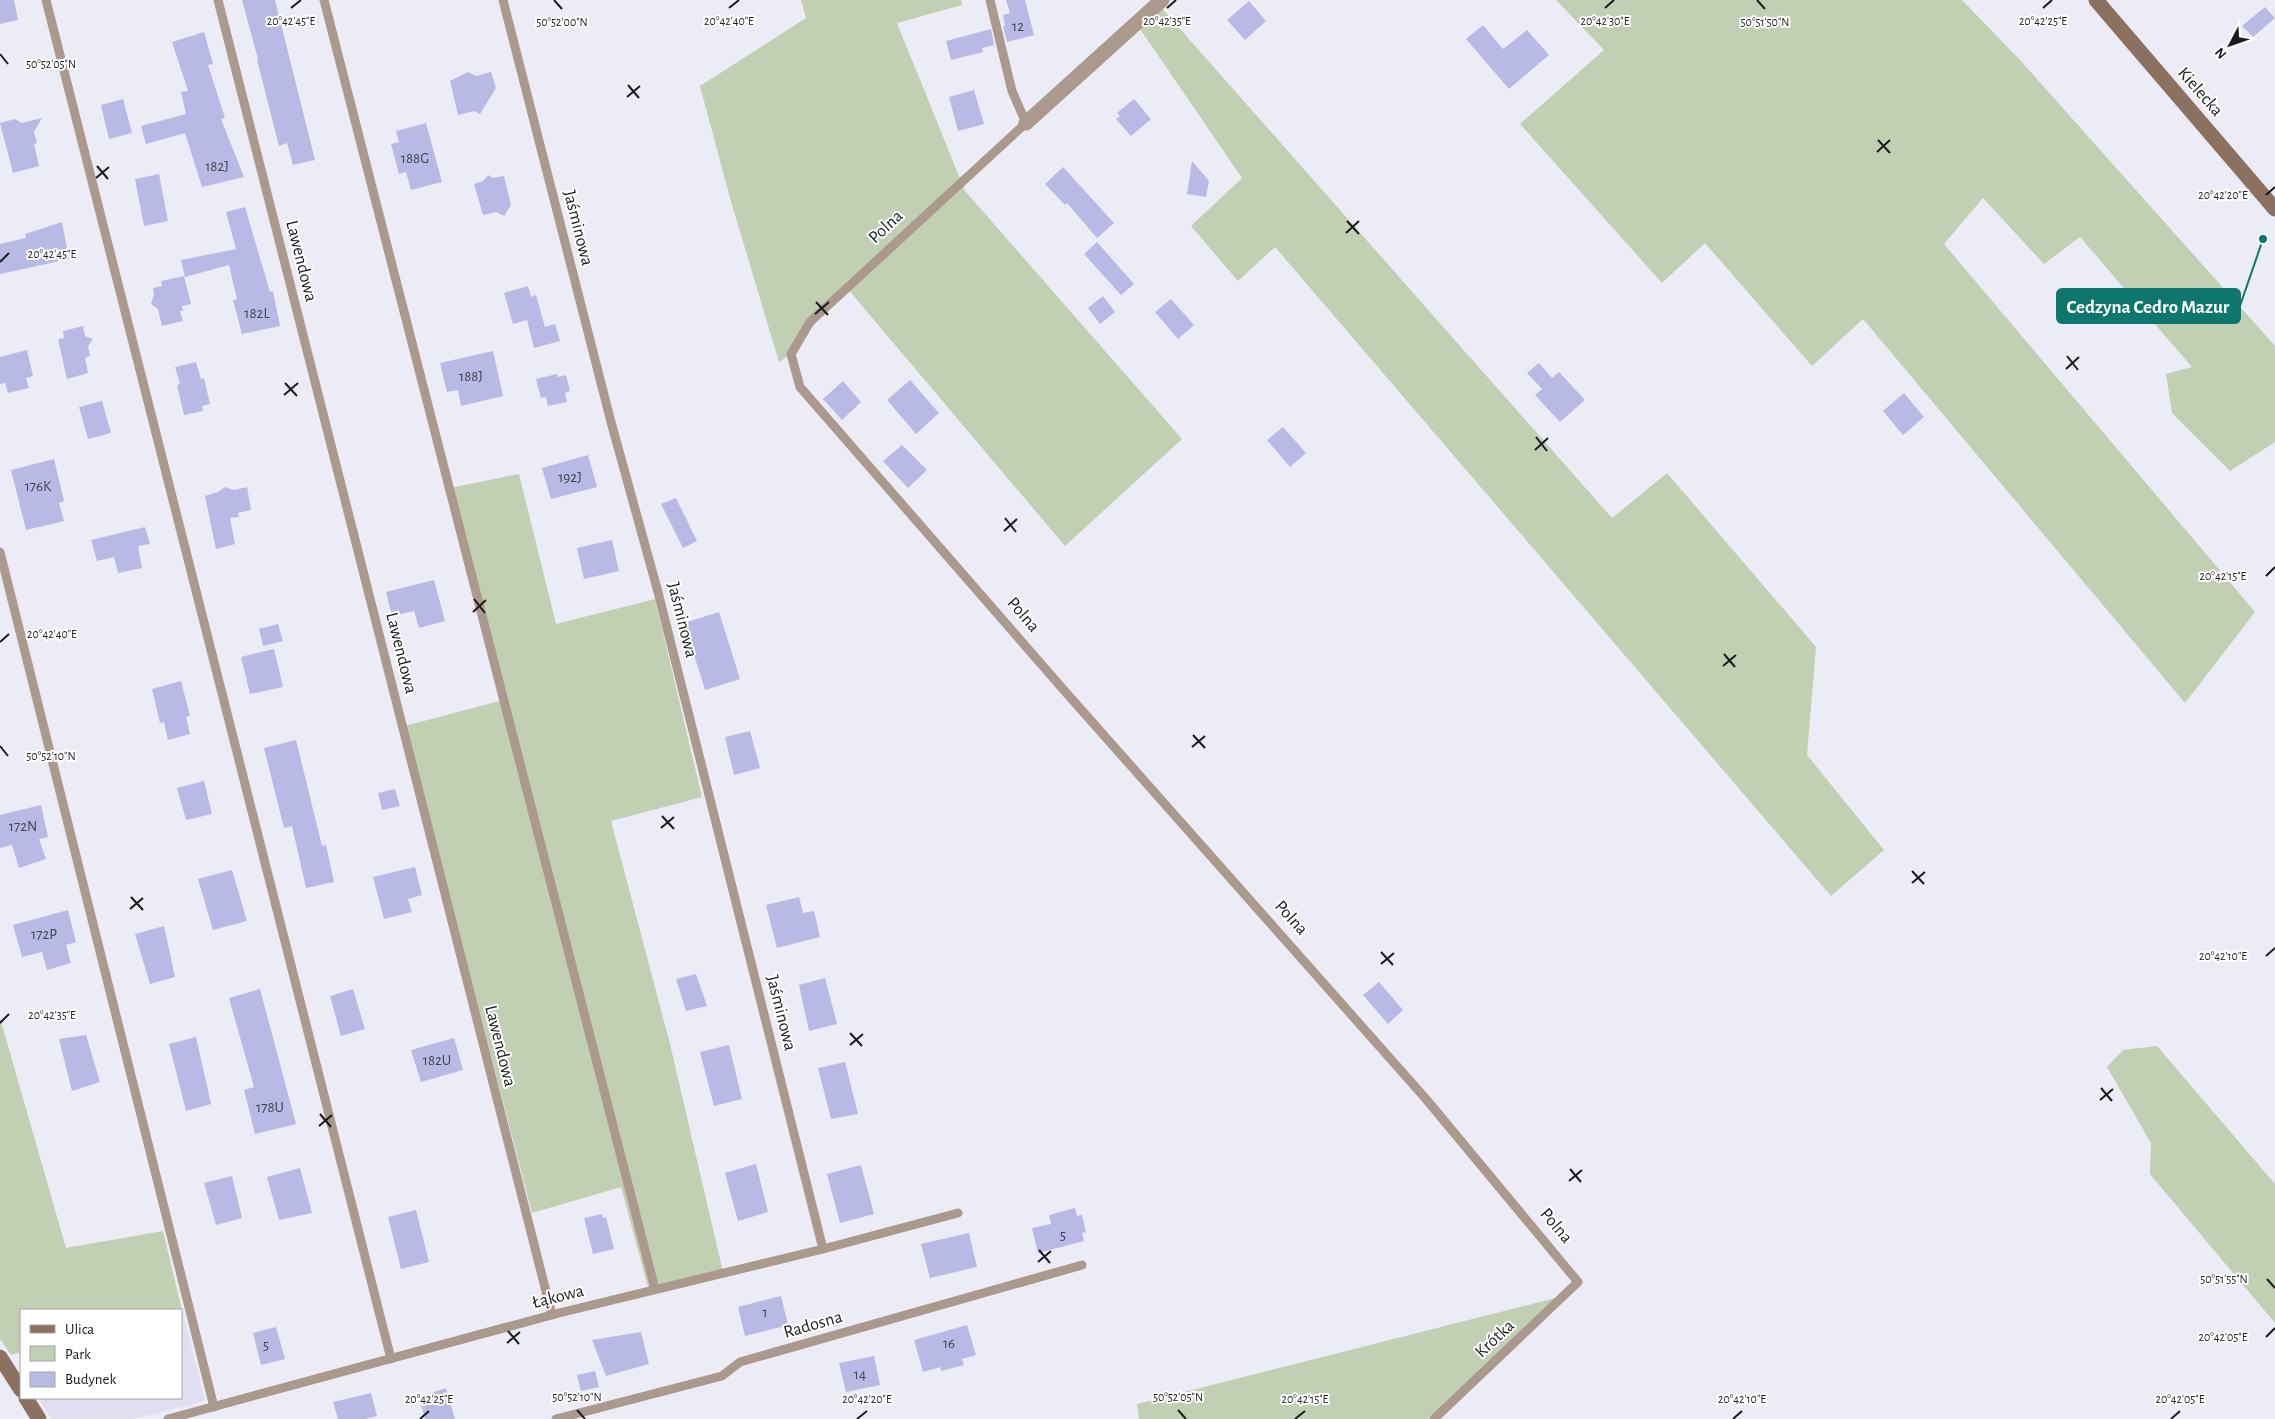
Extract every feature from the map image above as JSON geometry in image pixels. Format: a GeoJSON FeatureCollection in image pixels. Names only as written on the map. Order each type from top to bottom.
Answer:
{"type":"FeatureCollection","features":[{"type":"Feature","properties":{"kind":"street","name":"Polna"},"geometry":{"type":"LineString","coordinates":[[1026,123],[1162,0]]}},
{"type":"Feature","properties":{"kind":"street","name":"Kielecka"},"geometry":{"type":"LineString","coordinates":[[2096,0],[2275,209]]}},
{"type":"Feature","properties":{"kind":"street"},"geometry":{"type":"LineString","coordinates":[[0,1357],[20,1388]]}},
{"type":"Feature","properties":{"kind":"street"},"geometry":{"type":"LineString","coordinates":[[27,1399],[40,1419]]}},
{"type":"Feature","properties":{"kind":"lane"},"geometry":{"type":"LineString","coordinates":[[46,0],[391,1359]]}},
{"type":"Feature","properties":{"kind":"lane","name":"Lawendowa"},"geometry":{"type":"LineString","coordinates":[[218,0],[552,1315]]}},
{"type":"Feature","properties":{"kind":"lane"},"geometry":{"type":"LineString","coordinates":[[324,0],[655,1289]]}},
{"type":"Feature","properties":{"kind":"lane","name":"Jaśminowa"},"geometry":{"type":"LineString","coordinates":[[503,0],[611,422],[658,592],[823,1249]]}},
{"type":"Feature","properties":{"kind":"lane"},"geometry":{"type":"LineString","coordinates":[[990,0],[1012,91],[1026,123]]}},
{"type":"Feature","properties":{"kind":"lane","name":"Polna"},"geometry":{"type":"LineString","coordinates":[[1026,123],[810,322],[791,354],[800,387],[1062,688],[1426,1099],[1578,1282]]}},
{"type":"Feature","properties":{"kind":"lane"},"geometry":{"type":"LineString","coordinates":[[0,552],[214,1407]]}},
{"type":"Feature","properties":{"kind":"lane","name":"Łąkowa"},"geometry":{"type":"LineString","coordinates":[[168,1419],[552,1315],[958,1214]]}},
{"type":"Feature","properties":{"kind":"lane","name":"Radosna"},"geometry":{"type":"LineString","coordinates":[[556,1419],[722,1376],[740,1362],[1082,1266]]}},
{"type":"Feature","properties":{"kind":"lane","name":"Krótka"},"geometry":{"type":"LineString","coordinates":[[1434,1419],[1578,1282]]}},
{"type":"Feature","properties":{"kind":"shaded area"},"geometry":{"type":"Polygon","coordinates":[[[182,1310],[205,1401],[133,1419],[52,1419],[39,1399],[182,1399],[182,1310]]]}},
{"type":"Feature","properties":{"kind":"green space"},"geometry":{"type":"Polygon","coordinates":[[[801,0],[961,0],[962,5],[897,23],[965,191],[1182,439],[1065,546],[847,288],[810,322],[791,354],[779,362],[730,198],[700,86],[806,18],[801,0]]]}},
{"type":"Feature","properties":{"kind":"green space"},"geometry":{"type":"Polygon","coordinates":[[[1556,0],[1962,0],[2019,59],[2275,346],[2275,442],[2230,471],[2172,413],[2166,374],[2192,367],[2080,237],[2044,264],[1983,198],[1944,244],[2255,612],[2185,703],[1863,319],[1812,366],[1705,243],[1662,283],[1520,124],[1604,50],[1556,0]]]}},
{"type":"Feature","properties":{"kind":"green space"},"geometry":{"type":"Polygon","coordinates":[[[1158,4],[1612,518],[1667,473],[1816,647],[1807,755],[1884,850],[1831,896],[1275,247],[1238,281],[1191,226],[1242,178],[1140,29],[1158,4]]]}},
{"type":"Feature","properties":{"kind":"green space"},"geometry":{"type":"Polygon","coordinates":[[[519,474],[556,624],[655,599],[702,797],[611,821],[670,1044],[723,1272],[648,1287],[621,1187],[532,1213],[426,806],[401,727],[507,699],[450,488],[519,474]]]}},
{"type":"Feature","properties":{"kind":"green space"},"geometry":{"type":"Polygon","coordinates":[[[0,1018],[66,1248],[163,1231],[182,1309],[20,1309],[20,1352],[11,1355],[0,1339],[0,1018]]]}},
{"type":"Feature","properties":{"kind":"green space"},"geometry":{"type":"Polygon","coordinates":[[[2157,1046],[2275,1184],[2275,1323],[2150,1174],[2151,1143],[2107,1067],[2123,1050],[2157,1046]]]}},
{"type":"Feature","properties":{"kind":"green space"},"geometry":{"type":"Polygon","coordinates":[[[1564,1296],[1428,1419],[1139,1419],[1137,1404],[1564,1296]]]}},
{"type":"Feature","properties":{"kind":"building"},"geometry":{"type":"Polygon","coordinates":[[[0,0],[14,0],[18,20],[0,24],[0,0]]]}},
{"type":"Feature","properties":{"kind":"building"},"geometry":{"type":"Polygon","coordinates":[[[242,0],[275,0],[315,160],[293,165],[287,143],[279,146],[242,0]]]}},
{"type":"Feature","properties":{"kind":"building"},"geometry":{"type":"Polygon","coordinates":[[[1006,0],[1025,0],[1034,35],[1007,42],[1003,26],[1005,26],[1003,15],[1010,13],[1006,0]]]}},
{"type":"Feature","properties":{"kind":"building"},"geometry":{"type":"Polygon","coordinates":[[[1249,1],[1266,21],[1245,40],[1227,20],[1249,1]]]}},
{"type":"Feature","properties":{"kind":"building"},"geometry":{"type":"Polygon","coordinates":[[[2265,7],[2275,18],[2253,37],[2242,26],[2265,7]]]}},
{"type":"Feature","properties":{"kind":"building"},"geometry":{"type":"Polygon","coordinates":[[[1483,25],[1503,49],[1527,30],[1549,55],[1509,89],[1466,39],[1483,25]]]}},
{"type":"Feature","properties":{"kind":"building"},"geometry":{"type":"Polygon","coordinates":[[[991,29],[994,45],[982,48],[983,52],[951,60],[946,41],[991,29]]]}},
{"type":"Feature","properties":{"kind":"building"},"geometry":{"type":"Polygon","coordinates":[[[204,32],[213,64],[208,65],[225,118],[221,119],[244,177],[202,187],[185,133],[146,144],[141,126],[186,114],[181,92],[188,91],[172,42],[204,32]]]}},
{"type":"Feature","properties":{"kind":"building"},"geometry":{"type":"Polygon","coordinates":[[[468,72],[476,76],[491,72],[496,88],[480,114],[474,111],[458,115],[450,81],[468,72]]]}},
{"type":"Feature","properties":{"kind":"building"},"geometry":{"type":"Polygon","coordinates":[[[974,90],[984,124],[958,131],[949,97],[974,90]]]}},
{"type":"Feature","properties":{"kind":"building"},"geometry":{"type":"Polygon","coordinates":[[[123,99],[132,133],[109,139],[101,105],[123,99]]]}},
{"type":"Feature","properties":{"kind":"building"},"geometry":{"type":"Polygon","coordinates":[[[1134,99],[1151,119],[1131,136],[1116,119],[1120,116],[1117,113],[1134,99]]]}},
{"type":"Feature","properties":{"kind":"building"},"geometry":{"type":"Polygon","coordinates":[[[42,118],[34,132],[37,143],[34,144],[39,166],[13,173],[0,123],[15,119],[22,123],[42,118]]]}},
{"type":"Feature","properties":{"kind":"building"},"geometry":{"type":"Polygon","coordinates":[[[426,123],[442,182],[411,190],[406,172],[399,174],[391,144],[399,142],[396,131],[426,123]]]}},
{"type":"Feature","properties":{"kind":"building"},"geometry":{"type":"Polygon","coordinates":[[[1192,161],[1209,181],[1206,197],[1187,194],[1192,161]]]}},
{"type":"Feature","properties":{"kind":"building"},"geometry":{"type":"Polygon","coordinates":[[[1063,167],[1114,223],[1097,238],[1067,203],[1065,205],[1045,184],[1063,167]]]}},
{"type":"Feature","properties":{"kind":"building"},"geometry":{"type":"Polygon","coordinates":[[[159,174],[168,221],[144,226],[135,179],[159,174]]]}},
{"type":"Feature","properties":{"kind":"building"},"geometry":{"type":"Polygon","coordinates":[[[488,175],[493,178],[504,176],[511,205],[504,216],[496,212],[483,215],[474,184],[483,181],[488,175]]]}},
{"type":"Feature","properties":{"kind":"building"},"geometry":{"type":"Polygon","coordinates":[[[245,207],[270,292],[273,291],[280,326],[242,334],[233,300],[237,299],[229,265],[185,277],[181,260],[236,249],[226,212],[245,207]]]}},
{"type":"Feature","properties":{"kind":"building"},"geometry":{"type":"Polygon","coordinates":[[[62,222],[69,259],[0,274],[0,244],[26,238],[25,234],[62,222]]]}},
{"type":"Feature","properties":{"kind":"building"},"geometry":{"type":"Polygon","coordinates":[[[1097,242],[1134,284],[1121,295],[1084,254],[1097,242]]]}},
{"type":"Feature","properties":{"kind":"building"},"geometry":{"type":"Polygon","coordinates":[[[184,276],[191,304],[182,306],[183,311],[180,311],[183,321],[162,326],[158,309],[151,304],[154,294],[153,288],[162,286],[161,281],[184,276]]]}},
{"type":"Feature","properties":{"kind":"building"},"geometry":{"type":"Polygon","coordinates":[[[528,286],[531,297],[536,295],[545,327],[555,324],[560,341],[534,348],[527,320],[513,324],[504,293],[528,286]]]}},
{"type":"Feature","properties":{"kind":"building"},"geometry":{"type":"Polygon","coordinates":[[[1103,296],[1115,312],[1100,324],[1088,308],[1103,296]]]}},
{"type":"Feature","properties":{"kind":"building"},"geometry":{"type":"Polygon","coordinates":[[[1171,299],[1194,325],[1178,339],[1155,312],[1171,299]]]}},
{"type":"Feature","properties":{"kind":"building"},"geometry":{"type":"Polygon","coordinates":[[[83,326],[85,336],[93,339],[88,346],[90,356],[85,358],[88,373],[67,379],[58,339],[64,338],[63,331],[83,326]]]}},
{"type":"Feature","properties":{"kind":"building"},"geometry":{"type":"Polygon","coordinates":[[[27,350],[33,376],[26,378],[29,388],[8,393],[5,383],[0,384],[0,357],[27,350]]]}},
{"type":"Feature","properties":{"kind":"building"},"geometry":{"type":"Polygon","coordinates":[[[493,351],[503,396],[461,406],[458,390],[447,392],[440,363],[493,351]]]}},
{"type":"Feature","properties":{"kind":"building"},"geometry":{"type":"Polygon","coordinates":[[[196,362],[201,379],[204,378],[210,404],[202,406],[203,411],[184,415],[177,385],[180,384],[175,367],[196,362]]]}},
{"type":"Feature","properties":{"kind":"building"},"geometry":{"type":"Polygon","coordinates":[[[1539,363],[1552,378],[1559,372],[1585,400],[1560,422],[1535,395],[1542,389],[1527,373],[1539,363]]]}},
{"type":"Feature","properties":{"kind":"building"},"geometry":{"type":"Polygon","coordinates":[[[557,374],[558,377],[566,375],[570,391],[565,393],[567,402],[548,406],[546,397],[541,398],[536,379],[557,374]]]}},
{"type":"Feature","properties":{"kind":"building"},"geometry":{"type":"Polygon","coordinates":[[[910,380],[939,413],[916,434],[887,400],[910,380]]]}},
{"type":"Feature","properties":{"kind":"building"},"geometry":{"type":"Polygon","coordinates":[[[843,381],[861,402],[842,420],[823,399],[843,381]]]}},
{"type":"Feature","properties":{"kind":"building"},"geometry":{"type":"Polygon","coordinates":[[[1904,393],[1924,417],[1903,435],[1883,411],[1904,393]]]}},
{"type":"Feature","properties":{"kind":"building"},"geometry":{"type":"Polygon","coordinates":[[[102,401],[111,433],[88,439],[79,407],[102,401]]]}},
{"type":"Feature","properties":{"kind":"building"},"geometry":{"type":"Polygon","coordinates":[[[1283,427],[1306,453],[1290,467],[1267,440],[1283,427]]]}},
{"type":"Feature","properties":{"kind":"building"},"geometry":{"type":"Polygon","coordinates":[[[902,445],[927,470],[908,488],[883,461],[902,445]]]}},
{"type":"Feature","properties":{"kind":"building"},"geometry":{"type":"Polygon","coordinates":[[[588,455],[597,487],[551,499],[542,468],[588,455]]]}},
{"type":"Feature","properties":{"kind":"building"},"geometry":{"type":"Polygon","coordinates":[[[54,459],[64,501],[59,503],[64,521],[26,530],[11,470],[54,459]]]}},
{"type":"Feature","properties":{"kind":"building"},"geometry":{"type":"Polygon","coordinates":[[[225,487],[234,490],[247,487],[251,510],[238,513],[239,517],[230,518],[235,544],[216,549],[205,496],[218,492],[225,487]]]}},
{"type":"Feature","properties":{"kind":"building"},"geometry":{"type":"Polygon","coordinates":[[[676,498],[697,541],[683,548],[661,504],[676,498]]]}},
{"type":"Feature","properties":{"kind":"building"},"geometry":{"type":"Polygon","coordinates":[[[145,527],[150,544],[138,546],[142,568],[118,573],[114,557],[97,561],[91,540],[145,527]]]}},
{"type":"Feature","properties":{"kind":"building"},"geometry":{"type":"Polygon","coordinates":[[[612,540],[619,571],[584,579],[577,548],[612,540]]]}},
{"type":"Feature","properties":{"kind":"building"},"geometry":{"type":"Polygon","coordinates":[[[434,580],[445,621],[419,628],[414,611],[392,616],[386,592],[434,580]]]}},
{"type":"Feature","properties":{"kind":"building"},"geometry":{"type":"Polygon","coordinates":[[[719,612],[740,679],[705,690],[684,623],[719,612]]]}},
{"type":"Feature","properties":{"kind":"building"},"geometry":{"type":"Polygon","coordinates":[[[278,624],[283,641],[263,646],[259,629],[278,624]]]}},
{"type":"Feature","properties":{"kind":"building"},"geometry":{"type":"Polygon","coordinates":[[[274,649],[283,687],[250,694],[241,657],[274,649]]]}},
{"type":"Feature","properties":{"kind":"building"},"geometry":{"type":"Polygon","coordinates":[[[181,681],[190,716],[186,717],[190,734],[168,740],[164,722],[160,723],[152,689],[181,681]]]}},
{"type":"Feature","properties":{"kind":"building"},"geometry":{"type":"Polygon","coordinates":[[[750,731],[760,768],[734,775],[725,737],[750,731]]]}},
{"type":"Feature","properties":{"kind":"building"},"geometry":{"type":"Polygon","coordinates":[[[296,740],[322,846],[326,845],[334,882],[306,888],[292,826],[284,828],[264,748],[296,740]]]}},
{"type":"Feature","properties":{"kind":"building"},"geometry":{"type":"Polygon","coordinates":[[[204,781],[212,814],[186,820],[177,788],[204,781]]]}},
{"type":"Feature","properties":{"kind":"building"},"geometry":{"type":"Polygon","coordinates":[[[395,789],[400,806],[382,810],[378,793],[395,789]]]}},
{"type":"Feature","properties":{"kind":"building"},"geometry":{"type":"Polygon","coordinates":[[[41,805],[48,837],[39,839],[46,859],[19,868],[12,845],[0,848],[0,815],[41,805]]]}},
{"type":"Feature","properties":{"kind":"building"},"geometry":{"type":"Polygon","coordinates":[[[415,867],[422,895],[408,899],[412,912],[384,919],[373,877],[415,867]]]}},
{"type":"Feature","properties":{"kind":"building"},"geometry":{"type":"Polygon","coordinates":[[[232,870],[247,921],[213,930],[198,879],[232,870]]]}},
{"type":"Feature","properties":{"kind":"building"},"geometry":{"type":"Polygon","coordinates":[[[799,897],[803,913],[814,911],[820,937],[777,948],[766,905],[799,897]]]}},
{"type":"Feature","properties":{"kind":"building"},"geometry":{"type":"Polygon","coordinates":[[[68,910],[76,942],[66,945],[71,963],[47,970],[42,952],[22,957],[13,925],[68,910]]]}},
{"type":"Feature","properties":{"kind":"building"},"geometry":{"type":"Polygon","coordinates":[[[164,926],[175,977],[150,984],[135,934],[164,926]]]}},
{"type":"Feature","properties":{"kind":"building"},"geometry":{"type":"Polygon","coordinates":[[[696,974],[707,1006],[686,1011],[676,979],[696,974]]]}},
{"type":"Feature","properties":{"kind":"building"},"geometry":{"type":"Polygon","coordinates":[[[825,978],[837,1024],[809,1031],[799,985],[825,978]]]}},
{"type":"Feature","properties":{"kind":"building"},"geometry":{"type":"Polygon","coordinates":[[[1379,982],[1403,1010],[1388,1024],[1363,995],[1379,982]]]}},
{"type":"Feature","properties":{"kind":"building"},"geometry":{"type":"Polygon","coordinates":[[[260,989],[296,1124],[255,1134],[244,1090],[254,1087],[229,998],[260,989]]]}},
{"type":"Feature","properties":{"kind":"building"},"geometry":{"type":"Polygon","coordinates":[[[353,989],[365,1029],[341,1036],[330,996],[353,989]]]}},
{"type":"Feature","properties":{"kind":"building"},"geometry":{"type":"Polygon","coordinates":[[[86,1035],[100,1082],[72,1091],[59,1039],[86,1035]]]}},
{"type":"Feature","properties":{"kind":"building"},"geometry":{"type":"Polygon","coordinates":[[[196,1037],[211,1104],[186,1111],[169,1044],[196,1037]]]}},
{"type":"Feature","properties":{"kind":"building"},"geometry":{"type":"Polygon","coordinates":[[[454,1038],[463,1070],[421,1082],[411,1050],[454,1038]]]}},
{"type":"Feature","properties":{"kind":"building"},"geometry":{"type":"Polygon","coordinates":[[[729,1045],[742,1099],[714,1106],[700,1052],[729,1045]]]}},
{"type":"Feature","properties":{"kind":"building"},"geometry":{"type":"Polygon","coordinates":[[[845,1062],[858,1114],[831,1119],[818,1068],[845,1062]]]}},
{"type":"Feature","properties":{"kind":"building"},"geometry":{"type":"Polygon","coordinates":[[[756,1164],[768,1212],[738,1221],[725,1173],[756,1164]]]}},
{"type":"Feature","properties":{"kind":"building"},"geometry":{"type":"Polygon","coordinates":[[[861,1165],[874,1214],[840,1223],[827,1174],[861,1165]]]}},
{"type":"Feature","properties":{"kind":"building"},"geometry":{"type":"Polygon","coordinates":[[[300,1168],[312,1213],[279,1220],[267,1177],[300,1168]]]}},
{"type":"Feature","properties":{"kind":"building"},"geometry":{"type":"Polygon","coordinates":[[[232,1176],[242,1218],[216,1225],[204,1183],[232,1176]]]}},
{"type":"Feature","properties":{"kind":"building"},"geometry":{"type":"Polygon","coordinates":[[[1075,1208],[1077,1216],[1082,1215],[1086,1232],[1082,1233],[1084,1241],[1038,1253],[1032,1228],[1051,1224],[1049,1215],[1075,1208]]]}},
{"type":"Feature","properties":{"kind":"building"},"geometry":{"type":"Polygon","coordinates":[[[416,1210],[429,1262],[401,1269],[388,1217],[416,1210]]]}},
{"type":"Feature","properties":{"kind":"building"},"geometry":{"type":"Polygon","coordinates":[[[602,1214],[603,1218],[606,1217],[614,1249],[593,1254],[584,1218],[602,1214]]]}},
{"type":"Feature","properties":{"kind":"building"},"geometry":{"type":"Polygon","coordinates":[[[969,1233],[977,1267],[930,1278],[921,1244],[969,1233]]]}},
{"type":"Feature","properties":{"kind":"building"},"geometry":{"type":"Polygon","coordinates":[[[781,1296],[788,1325],[745,1336],[738,1307],[781,1296]]]}},
{"type":"Feature","properties":{"kind":"building"},"geometry":{"type":"Polygon","coordinates":[[[967,1325],[976,1355],[962,1359],[964,1365],[941,1371],[940,1367],[923,1372],[914,1340],[967,1325]]]}},
{"type":"Feature","properties":{"kind":"building"},"geometry":{"type":"Polygon","coordinates":[[[276,1327],[285,1359],[261,1365],[253,1333],[276,1327]]]}},
{"type":"Feature","properties":{"kind":"building"},"geometry":{"type":"Polygon","coordinates":[[[641,1332],[649,1364],[606,1376],[592,1340],[641,1332]]]}},
{"type":"Feature","properties":{"kind":"building"},"geometry":{"type":"Polygon","coordinates":[[[874,1356],[880,1385],[846,1392],[839,1363],[874,1356]]]}},
{"type":"Feature","properties":{"kind":"building"},"geometry":{"type":"Polygon","coordinates":[[[595,1371],[599,1387],[581,1391],[577,1375],[595,1371]]]}},
{"type":"Feature","properties":{"kind":"building"},"geometry":{"type":"Polygon","coordinates":[[[446,1388],[455,1419],[425,1419],[419,1397],[446,1388]]]}},
{"type":"Feature","properties":{"kind":"building"},"geometry":{"type":"Polygon","coordinates":[[[371,1393],[377,1416],[365,1419],[338,1419],[333,1402],[371,1393]]]}},
{"type":"Feature","properties":{"kind":"place","name":"Cedzyna Cedro Mazur"},"geometry":{"type":"Point","coordinates":[2263,239]}}]}
